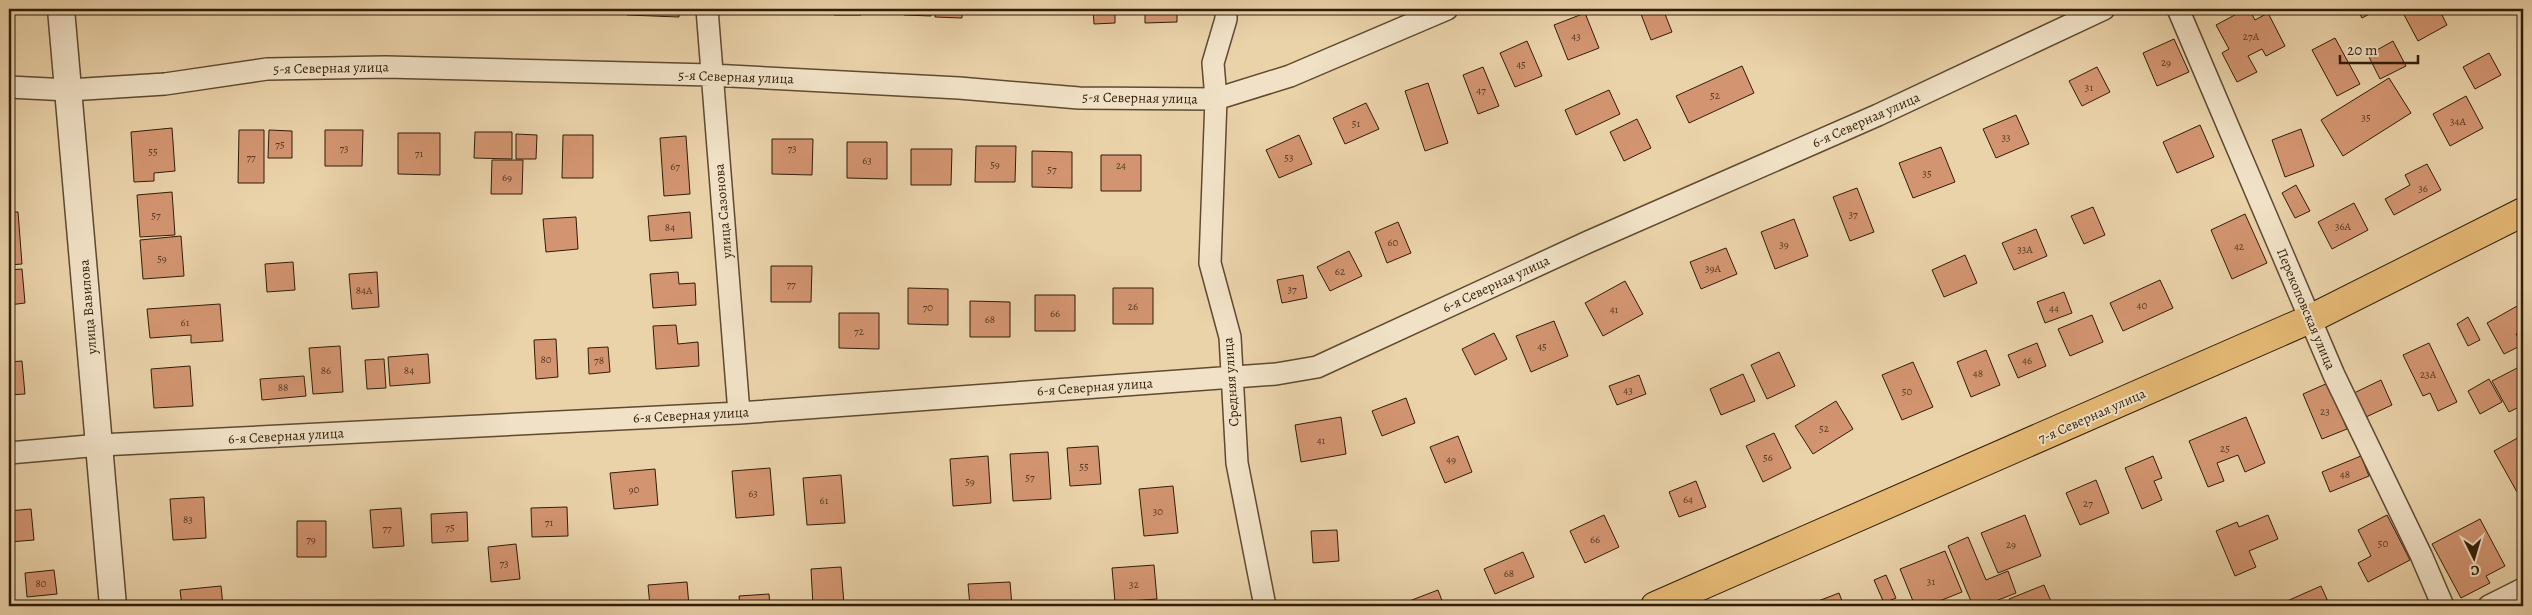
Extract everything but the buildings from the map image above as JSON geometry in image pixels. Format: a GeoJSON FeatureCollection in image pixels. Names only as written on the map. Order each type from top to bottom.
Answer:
{"type":"FeatureCollection","features":[{"type":"Feature","properties":{"kind":"main road","name":"7-я Северная улица"},"geometry":{"type":"LineString","coordinates":[[1655,606],[2310,319],[2523,212]]}},
{"type":"Feature","properties":{"kind":"street","name":"улица Вавилова"},"geometry":{"type":"LineString","coordinates":[[61,9],[114,606]]}},
{"type":"Feature","properties":{"kind":"street","name":"улица Сазонова"},"geometry":{"type":"LineString","coordinates":[[707,9],[739,413]]}},
{"type":"Feature","properties":{"kind":"street","name":"Средняя улица"},"geometry":{"type":"LineString","coordinates":[[1226,9],[1226,19],[1213,63],[1216,99],[1210,263],[1230,337],[1237,464],[1252,535],[1263,606]]}},
{"type":"Feature","properties":{"kind":"street","name":"5-я Северная улица"},"geometry":{"type":"LineString","coordinates":[[9,87],[69,90],[165,84],[277,69],[386,67],[712,75],[959,88],[1079,98],[1216,99],[1290,76],[1447,9]]}},
{"type":"Feature","properties":{"kind":"street","name":"6-я Северная улица"},"geometry":{"type":"LineString","coordinates":[[9,454],[100,445],[739,413],[1231,378],[1276,374],[1317,367],[1588,242],[1878,115],[2104,9]]}},
{"type":"Feature","properties":{"kind":"street","name":"Перекоповская улица"},"geometry":{"type":"LineString","coordinates":[[2178,9],[2310,319],[2421,556],[2442,606]]}},
{"type":"Feature","properties":{"kind":"street"},"geometry":{"type":"LineString","coordinates":[[2489,606],[2523,589]]}}]}
